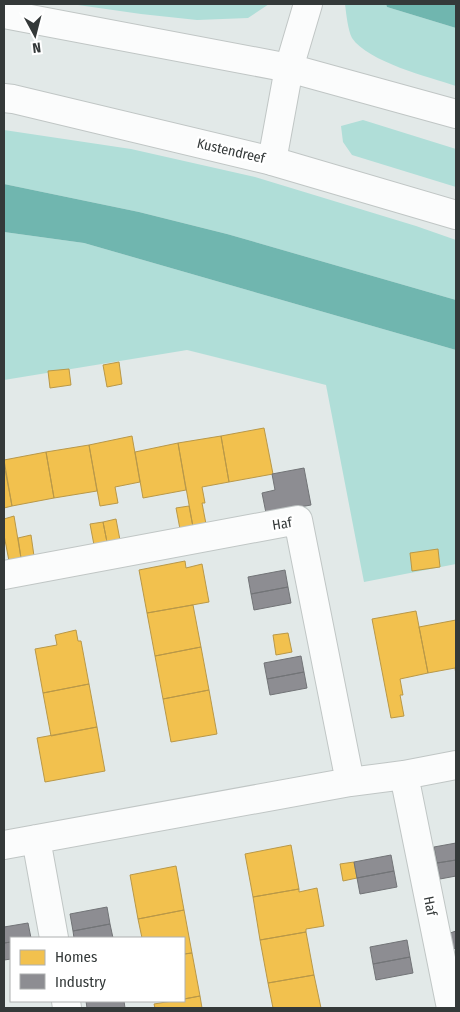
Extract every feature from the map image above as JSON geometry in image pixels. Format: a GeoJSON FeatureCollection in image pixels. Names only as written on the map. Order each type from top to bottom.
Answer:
{"type":"FeatureCollection","features":[{"type":"Feature","properties":{"kind":"street"},"geometry":{"type":"LineString","coordinates":[[272,161],[289,68],[308,4]]}},
{"type":"Feature","properties":{"kind":"street"},"geometry":{"type":"LineString","coordinates":[[4,14],[289,68],[456,114]]}},
{"type":"Feature","properties":{"kind":"street","name":"Kustendreef"},"geometry":{"type":"LineString","coordinates":[[4,98],[14,98],[272,161],[456,215]]}},
{"type":"Feature","properties":{"kind":"street","name":"Haf"},"geometry":{"type":"LineString","coordinates":[[4,575],[298,520],[350,782]]}},
{"type":"Feature","properties":{"kind":"street"},"geometry":{"type":"LineString","coordinates":[[4,845],[350,782],[404,775],[456,765]]}},
{"type":"Feature","properties":{"kind":"street","name":"Haf"},"geometry":{"type":"LineString","coordinates":[[404,775],[451,1008]]}},
{"type":"Feature","properties":{"kind":"street"},"geometry":{"type":"LineString","coordinates":[[36,839],[54,937]]}},
{"type":"Feature","properties":{"kind":"shaded area"},"geometry":{"type":"Polygon","coordinates":[[[71,4],[269,4],[248,18],[197,20],[71,4]]]}},
{"type":"Feature","properties":{"kind":"shaded area"},"geometry":{"type":"Polygon","coordinates":[[[345,4],[386,4],[387,7],[456,28],[456,86],[400,68],[360,47],[352,38],[345,4]]]}},
{"type":"Feature","properties":{"kind":"shaded area"},"geometry":{"type":"Polygon","coordinates":[[[386,4],[456,4],[456,28],[387,7],[386,4]]]}},
{"type":"Feature","properties":{"kind":"shaded area"},"geometry":{"type":"Polygon","coordinates":[[[363,120],[456,149],[456,187],[352,155],[343,142],[341,126],[363,120]]]}},
{"type":"Feature","properties":{"kind":"shaded area"},"geometry":{"type":"Polygon","coordinates":[[[4,130],[131,149],[255,177],[456,240],[456,300],[227,234],[139,212],[4,184],[4,130]]]}},
{"type":"Feature","properties":{"kind":"shaded area"},"geometry":{"type":"Polygon","coordinates":[[[4,184],[139,212],[227,234],[456,300],[456,350],[84,243],[4,232],[4,184]]]}},
{"type":"Feature","properties":{"kind":"shaded area"},"geometry":{"type":"Polygon","coordinates":[[[4,232],[84,243],[456,350],[456,564],[364,582],[326,385],[187,350],[4,380],[4,232]]]}},
{"type":"Feature","properties":{"kind":"building: Homes"},"geometry":{"type":"Polygon","coordinates":[[[119,362],[122,384],[107,387],[103,365],[119,362]]]}},
{"type":"Feature","properties":{"kind":"building: Homes"},"geometry":{"type":"Polygon","coordinates":[[[69,369],[71,385],[50,388],[48,371],[69,369]]]}},
{"type":"Feature","properties":{"kind":"building: Homes"},"geometry":{"type":"Polygon","coordinates":[[[264,428],[273,474],[229,482],[221,436],[264,428]]]}},
{"type":"Feature","properties":{"kind":"building: Homes"},"geometry":{"type":"Polygon","coordinates":[[[132,436],[140,482],[115,487],[118,503],[100,506],[89,445],[132,436]]]}},
{"type":"Feature","properties":{"kind":"building: Homes"},"geometry":{"type":"Polygon","coordinates":[[[221,436],[229,482],[202,487],[205,503],[202,503],[206,524],[193,527],[178,443],[221,436]]]}},
{"type":"Feature","properties":{"kind":"building: Homes"},"geometry":{"type":"Polygon","coordinates":[[[178,443],[186,490],[143,498],[135,452],[178,443]]]}},
{"type":"Feature","properties":{"kind":"building: Homes"},"geometry":{"type":"Polygon","coordinates":[[[89,445],[97,491],[54,498],[46,452],[89,445]]]}},
{"type":"Feature","properties":{"kind":"building: Homes"},"geometry":{"type":"Polygon","coordinates":[[[46,452],[54,498],[12,506],[4,460],[46,452]]]}},
{"type":"Feature","properties":{"kind":"building: Homes"},"geometry":{"type":"Polygon","coordinates":[[[4,464],[12,506],[4,508],[4,464]]]}},
{"type":"Feature","properties":{"kind":"building: Homes"},"geometry":{"type":"Polygon","coordinates":[[[189,506],[193,527],[180,529],[176,508],[189,506]]]}},
{"type":"Feature","properties":{"kind":"building: Homes"},"geometry":{"type":"Polygon","coordinates":[[[14,516],[21,558],[9,561],[4,535],[4,519],[14,516]]]}},
{"type":"Feature","properties":{"kind":"building: Homes"},"geometry":{"type":"Polygon","coordinates":[[[116,519],[120,540],[107,542],[103,522],[116,519]]]}},
{"type":"Feature","properties":{"kind":"building: Homes"},"geometry":{"type":"Polygon","coordinates":[[[103,522],[107,542],[94,545],[90,524],[103,522]]]}},
{"type":"Feature","properties":{"kind":"building: Homes"},"geometry":{"type":"Polygon","coordinates":[[[31,535],[34,556],[21,558],[18,538],[31,535]]]}},
{"type":"Feature","properties":{"kind":"building: Homes"},"geometry":{"type":"Polygon","coordinates":[[[438,549],[440,567],[412,571],[410,553],[438,549]]]}},
{"type":"Feature","properties":{"kind":"building: Homes"},"geometry":{"type":"Polygon","coordinates":[[[185,561],[186,568],[202,564],[209,602],[147,613],[139,570],[185,561]]]}},
{"type":"Feature","properties":{"kind":"building: Homes"},"geometry":{"type":"Polygon","coordinates":[[[193,605],[201,647],[155,656],[147,613],[193,605]]]}},
{"type":"Feature","properties":{"kind":"building: Homes"},"geometry":{"type":"Polygon","coordinates":[[[416,611],[428,673],[400,679],[403,695],[400,695],[404,716],[391,718],[372,619],[416,611]]]}},
{"type":"Feature","properties":{"kind":"building: Homes"},"geometry":{"type":"Polygon","coordinates":[[[456,620],[456,675],[455,668],[428,673],[419,627],[456,620]]]}},
{"type":"Feature","properties":{"kind":"building: Homes"},"geometry":{"type":"Polygon","coordinates":[[[76,630],[78,641],[81,641],[89,684],[43,693],[35,649],[57,645],[55,635],[76,630]]]}},
{"type":"Feature","properties":{"kind":"building: Homes"},"geometry":{"type":"Polygon","coordinates":[[[288,633],[292,652],[276,655],[273,635],[288,633]]]}},
{"type":"Feature","properties":{"kind":"building: Homes"},"geometry":{"type":"Polygon","coordinates":[[[201,647],[209,690],[163,699],[155,656],[201,647]]]}},
{"type":"Feature","properties":{"kind":"building: Homes"},"geometry":{"type":"Polygon","coordinates":[[[89,684],[97,727],[51,736],[43,693],[89,684]]]}},
{"type":"Feature","properties":{"kind":"building: Homes"},"geometry":{"type":"Polygon","coordinates":[[[209,690],[217,734],[171,742],[163,699],[209,690]]]}},
{"type":"Feature","properties":{"kind":"building: Homes"},"geometry":{"type":"Polygon","coordinates":[[[97,727],[105,771],[45,782],[37,738],[97,727]]]}},
{"type":"Feature","properties":{"kind":"building: Homes"},"geometry":{"type":"Polygon","coordinates":[[[291,845],[299,889],[253,897],[245,854],[291,845]]]}},
{"type":"Feature","properties":{"kind":"building: Homes"},"geometry":{"type":"Polygon","coordinates":[[[354,862],[357,878],[343,881],[340,864],[354,862]]]}},
{"type":"Feature","properties":{"kind":"building: Homes"},"geometry":{"type":"Polygon","coordinates":[[[176,866],[184,910],[138,919],[130,875],[176,866]]]}},
{"type":"Feature","properties":{"kind":"building: Homes"},"geometry":{"type":"Polygon","coordinates":[[[317,888],[324,926],[306,929],[306,932],[260,940],[253,897],[299,889],[299,892],[317,888]]]}},
{"type":"Feature","properties":{"kind":"building: Homes"},"geometry":{"type":"Polygon","coordinates":[[[184,910],[192,953],[185,954],[185,937],[142,937],[138,919],[184,910]]]}},
{"type":"Feature","properties":{"kind":"building: Homes"},"geometry":{"type":"Polygon","coordinates":[[[306,932],[314,975],[268,983],[260,940],[306,932]]]}},
{"type":"Feature","properties":{"kind":"building: Homes"},"geometry":{"type":"Polygon","coordinates":[[[192,953],[200,996],[185,999],[185,954],[192,953]]]}},
{"type":"Feature","properties":{"kind":"building: Homes"},"geometry":{"type":"Polygon","coordinates":[[[314,975],[321,1008],[273,1008],[268,983],[314,975]]]}},
{"type":"Feature","properties":{"kind":"building: Homes"},"geometry":{"type":"Polygon","coordinates":[[[200,996],[202,1008],[155,1008],[154,1004],[185,1002],[185,999],[200,996]]]}},
{"type":"Feature","properties":{"kind":"building: Industry"},"geometry":{"type":"Polygon","coordinates":[[[304,468],[311,505],[266,513],[262,493],[275,490],[272,474],[304,468]]]}},
{"type":"Feature","properties":{"kind":"building: Industry"},"geometry":{"type":"Polygon","coordinates":[[[285,570],[288,587],[251,594],[248,577],[285,570]]]}},
{"type":"Feature","properties":{"kind":"building: Industry"},"geometry":{"type":"Polygon","coordinates":[[[288,587],[291,603],[254,610],[251,594],[288,587]]]}},
{"type":"Feature","properties":{"kind":"building: Industry"},"geometry":{"type":"Polygon","coordinates":[[[301,656],[304,672],[267,679],[264,663],[301,656]]]}},
{"type":"Feature","properties":{"kind":"building: Industry"},"geometry":{"type":"Polygon","coordinates":[[[304,672],[307,688],[270,695],[267,679],[304,672]]]}},
{"type":"Feature","properties":{"kind":"building: Industry"},"geometry":{"type":"Polygon","coordinates":[[[456,843],[456,860],[437,863],[434,847],[456,843]]]}},
{"type":"Feature","properties":{"kind":"building: Industry"},"geometry":{"type":"Polygon","coordinates":[[[391,855],[394,871],[357,878],[354,862],[391,855]]]}},
{"type":"Feature","properties":{"kind":"building: Industry"},"geometry":{"type":"Polygon","coordinates":[[[456,860],[456,876],[440,879],[437,863],[456,860]]]}},
{"type":"Feature","properties":{"kind":"building: Industry"},"geometry":{"type":"Polygon","coordinates":[[[394,871],[397,887],[360,894],[357,878],[394,871]]]}},
{"type":"Feature","properties":{"kind":"building: Industry"},"geometry":{"type":"Polygon","coordinates":[[[107,907],[110,924],[73,931],[70,914],[107,907]]]}},
{"type":"Feature","properties":{"kind":"building: Industry"},"geometry":{"type":"Polygon","coordinates":[[[28,923],[31,937],[10,937],[10,942],[4,943],[4,927],[28,923]]]}},
{"type":"Feature","properties":{"kind":"building: Industry"},"geometry":{"type":"Polygon","coordinates":[[[110,924],[113,937],[74,937],[73,931],[110,924]]]}},
{"type":"Feature","properties":{"kind":"building: Industry"},"geometry":{"type":"Polygon","coordinates":[[[456,931],[456,948],[453,949],[450,933],[456,931]]]}},
{"type":"Feature","properties":{"kind":"building: Industry"},"geometry":{"type":"Polygon","coordinates":[[[407,940],[410,957],[373,964],[370,947],[407,940]]]}},
{"type":"Feature","properties":{"kind":"building: Industry"},"geometry":{"type":"Polygon","coordinates":[[[10,942],[10,959],[4,960],[4,943],[10,942]]]}},
{"type":"Feature","properties":{"kind":"building: Industry"},"geometry":{"type":"Polygon","coordinates":[[[410,957],[413,973],[376,980],[373,964],[410,957]]]}},
{"type":"Feature","properties":{"kind":"building: Industry"},"geometry":{"type":"Polygon","coordinates":[[[86,1002],[124,1002],[125,1008],[87,1008],[86,1002]]]}}]}
